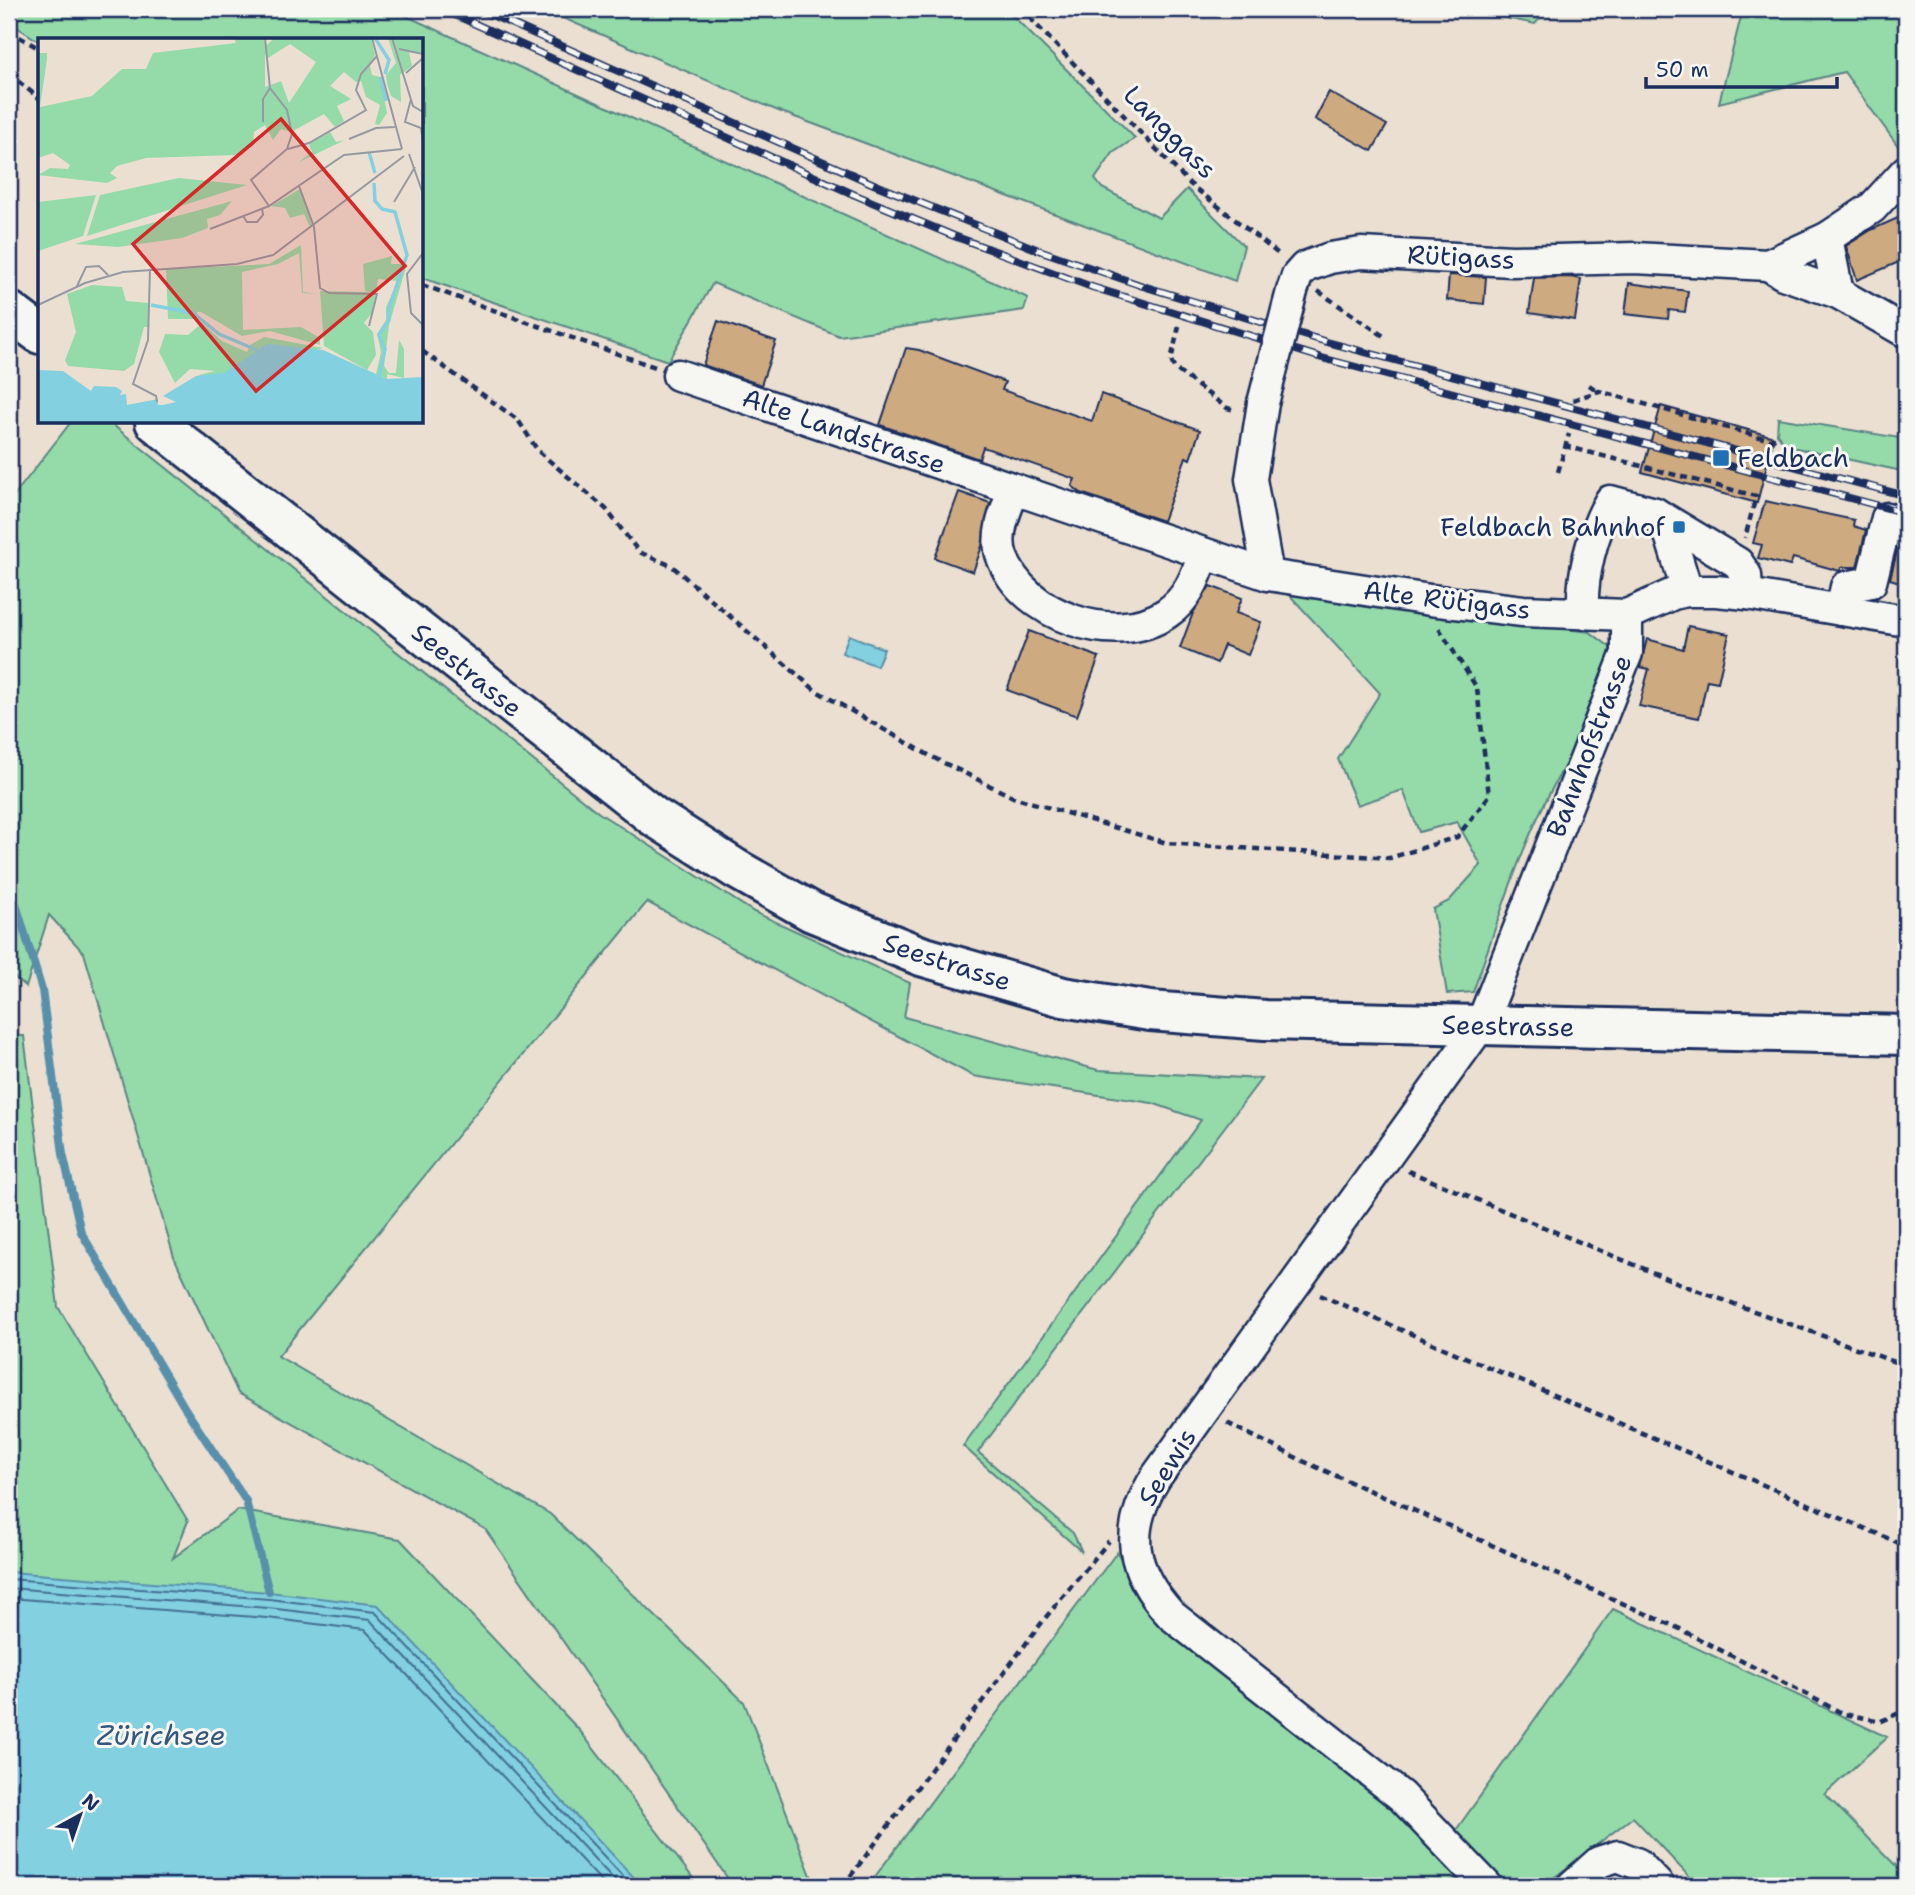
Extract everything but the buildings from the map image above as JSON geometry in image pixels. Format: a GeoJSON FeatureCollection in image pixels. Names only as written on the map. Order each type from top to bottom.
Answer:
{"type":"FeatureCollection","features":[{"type":"Feature","properties":{"kind":"main road"},"geometry":{"type":"LineString","coordinates":[[9,312],[38,333]]}},
{"type":"Feature","properties":{"kind":"main road","name":"Seestrasse"},"geometry":{"type":"LineString","coordinates":[[158,424],[653,816],[736,869],[812,912],[947,964],[1076,999],[1150,1011],[1265,1020],[1906,1035]]}},
{"type":"Feature","properties":{"kind":"street","name":"Rütigass"},"geometry":{"type":"LineString","coordinates":[[1302,281],[1330,257],[1361,253],[1513,261],[1635,258],[1768,265],[1827,238],[1872,208],[1906,172]]}},
{"type":"Feature","properties":{"kind":"street"},"geometry":{"type":"LineString","coordinates":[[1827,238],[1838,293]]}},
{"type":"Feature","properties":{"kind":"street"},"geometry":{"type":"LineString","coordinates":[[1768,265],[1838,293],[1906,332]]}},
{"type":"Feature","properties":{"kind":"street"},"geometry":{"type":"LineString","coordinates":[[1268,575],[1244,513],[1251,479],[1254,407],[1302,281]]}},
{"type":"Feature","properties":{"kind":"street","name":"Alte Landstrasse"},"geometry":{"type":"LineString","coordinates":[[678,375],[1268,575]]}},
{"type":"Feature","properties":{"kind":"street"},"geometry":{"type":"LineString","coordinates":[[1014,489],[1001,527],[1001,556],[1023,587],[1058,613],[1077,621],[1094,625],[1133,625],[1167,614],[1189,590],[1204,555]]}},
{"type":"Feature","properties":{"kind":"street"},"geometry":{"type":"LineString","coordinates":[[1583,613],[1584,579],[1602,516],[1610,501],[1655,513],[1738,563],[1746,575],[1747,594]]}},
{"type":"Feature","properties":{"kind":"street"},"geometry":{"type":"LineString","coordinates":[[1655,513],[1670,535],[1687,591]]}},
{"type":"Feature","properties":{"kind":"street"},"geometry":{"type":"LineString","coordinates":[[1841,610],[1846,587],[1871,582],[1887,518]]}},
{"type":"Feature","properties":{"kind":"street","name":"Alte Rütigass"},"geometry":{"type":"LineString","coordinates":[[1268,575],[1522,611],[1627,615]]}},
{"type":"Feature","properties":{"kind":"street"},"geometry":{"type":"LineString","coordinates":[[1627,615],[1687,591],[1747,594],[1906,621]]}},
{"type":"Feature","properties":{"kind":"street","name":"Bahnhofstrasse"},"geometry":{"type":"LineString","coordinates":[[1481,1025],[1627,653],[1627,615]]}},
{"type":"Feature","properties":{"kind":"street","name":"Seewis"},"geometry":{"type":"LineString","coordinates":[[1481,1025],[1297,1285],[1156,1477],[1140,1507],[1135,1535],[1140,1568],[1157,1599],[1171,1615],[1401,1796],[1487,1886]]}},
{"type":"Feature","properties":{"kind":"street"},"geometry":{"type":"LineString","coordinates":[[1572,1886],[1599,1862],[1618,1856],[1638,1864],[1659,1886]]}},
{"type":"Feature","properties":{"kind":"path","name":"Langgass"},"geometry":{"type":"LineString","coordinates":[[1021,9],[1190,184],[1281,256],[1302,281],[1385,337]]}},
{"type":"Feature","properties":{"kind":"path"},"geometry":{"type":"LineString","coordinates":[[9,31],[38,47]]}},
{"type":"Feature","properties":{"kind":"path"},"geometry":{"type":"LineString","coordinates":[[9,74],[38,97]]}},
{"type":"Feature","properties":{"kind":"path"},"geometry":{"type":"LineString","coordinates":[[424,286],[678,375]]}},
{"type":"Feature","properties":{"kind":"path"},"geometry":{"type":"LineString","coordinates":[[1179,326],[1171,360],[1174,368],[1227,408],[1254,407]]}},
{"type":"Feature","properties":{"kind":"path"},"geometry":{"type":"LineString","coordinates":[[424,352],[518,421],[538,451],[606,509],[639,552],[672,566],[814,690],[932,757],[1013,797],[1167,843],[1390,858],[1457,837],[1489,796],[1477,688],[1436,624]]}},
{"type":"Feature","properties":{"kind":"path"},"geometry":{"type":"LineString","coordinates":[[1588,385],[1599,391],[1770,440],[1780,436]]}},
{"type":"Feature","properties":{"kind":"path"},"geometry":{"type":"LineString","coordinates":[[1573,400],[1599,391]]}},
{"type":"Feature","properties":{"kind":"path"},"geometry":{"type":"LineString","coordinates":[[1558,472],[1569,434]]}},
{"type":"Feature","properties":{"kind":"path"},"geometry":{"type":"LineString","coordinates":[[1766,452],[1770,440]]}},
{"type":"Feature","properties":{"kind":"path"},"geometry":{"type":"LineString","coordinates":[[1565,446],[1756,496],[1738,563]]}},
{"type":"Feature","properties":{"kind":"path"},"geometry":{"type":"LineString","coordinates":[[1384,1161],[1693,1289],[1906,1366]]}},
{"type":"Feature","properties":{"kind":"path"},"geometry":{"type":"LineString","coordinates":[[1297,1285],[1906,1546]]}},
{"type":"Feature","properties":{"kind":"path"},"geometry":{"type":"LineString","coordinates":[[1204,1411],[1303,1461],[1678,1628],[1844,1714],[1881,1721],[1906,1710]]}},
{"type":"Feature","properties":{"kind":"path"},"geometry":{"type":"LineString","coordinates":[[843,1886],[1046,1617],[1140,1507]]}},
{"type":"Feature","properties":{"kind":"green space"},"geometry":{"type":"Polygon","coordinates":[[[9,9],[391,9],[1028,298],[1024,310],[839,336],[713,283],[668,361],[424,279],[424,38],[38,38],[38,41],[9,22],[9,9]]]}},
{"type":"Feature","properties":{"kind":"green space"},"geometry":{"type":"Polygon","coordinates":[[[542,9],[1006,9],[1135,138],[1113,153],[1095,179],[1102,188],[1159,218],[1187,189],[1244,246],[1235,281],[776,110],[542,9]]]}},
{"type":"Feature","properties":{"kind":"green space"},"geometry":{"type":"Polygon","coordinates":[[[1462,9],[1547,9],[1535,24],[1462,9]]]}},
{"type":"Feature","properties":{"kind":"green space"},"geometry":{"type":"Polygon","coordinates":[[[1743,9],[1906,9],[1906,157],[1844,72],[1719,103],[1743,9]]]}},
{"type":"Feature","properties":{"kind":"green space"},"geometry":{"type":"Polygon","coordinates":[[[1778,418],[1906,439],[1906,472],[1787,446],[1777,434],[1778,418]]]}},
{"type":"Feature","properties":{"kind":"green space"},"geometry":{"type":"Polygon","coordinates":[[[69,424],[112,424],[599,813],[754,912],[910,983],[904,1017],[1098,1070],[1261,1079],[978,1452],[1073,1533],[1082,1552],[963,1446],[1201,1120],[1152,1103],[973,1076],[647,902],[278,1356],[550,1514],[744,1702],[815,1886],[733,1886],[485,1529],[238,1393],[174,1257],[84,953],[49,915],[26,987],[9,973],[9,502],[69,424]]]}},
{"type":"Feature","properties":{"kind":"green space"},"geometry":{"type":"Polygon","coordinates":[[[1284,589],[1430,613],[1590,632],[1610,647],[1601,690],[1582,734],[1529,838],[1473,992],[1447,994],[1433,909],[1449,901],[1481,865],[1457,822],[1419,832],[1403,790],[1357,805],[1338,759],[1380,693],[1284,589]]]}},
{"type":"Feature","properties":{"kind":"green space"},"geometry":{"type":"Polygon","coordinates":[[[9,1036],[24,1036],[58,1307],[188,1521],[173,1558],[238,1510],[400,1539],[580,1731],[699,1886],[535,1886],[9,1604],[9,1036]]]}},
{"type":"Feature","properties":{"kind":"green space"},"geometry":{"type":"Polygon","coordinates":[[[1117,1552],[1148,1609],[1401,1814],[1474,1886],[868,1886],[1117,1552]]]}},
{"type":"Feature","properties":{"kind":"green space"},"geometry":{"type":"Polygon","coordinates":[[[1613,1609],[1887,1737],[1825,1794],[1904,1874],[1906,1873],[1906,1886],[1698,1886],[1633,1817],[1543,1886],[1480,1886],[1454,1833],[1613,1609]]]}},
{"type":"Feature","properties":{"kind":"water"},"geometry":{"type":"Polygon","coordinates":[[[849,635],[884,649],[877,666],[842,653],[849,635]]]}},
{"type":"Feature","properties":{"kind":"water","name":"Zürichsee"},"geometry":{"type":"Polygon","coordinates":[[[9,1572],[269,1592],[378,1605],[642,1886],[9,1886],[9,1572]]]}},
{"type":"Feature","properties":{"kind":"waterway"},"geometry":{"type":"LineString","coordinates":[[9,893],[16,904],[42,990],[63,1154],[81,1232],[186,1410],[246,1501],[269,1592]]}},
{"type":"Feature","properties":{"kind":"railway"},"geometry":{"type":"LineString","coordinates":[[442,9],[853,194],[954,236],[1092,287],[1322,358],[1906,513]]}},
{"type":"Feature","properties":{"kind":"railway"},"geometry":{"type":"LineString","coordinates":[[478,9],[876,185],[1036,249],[1143,286],[1327,342],[1906,496]]}},
{"type":"Feature","properties":{"kind":"place","name":"Feldbach"},"geometry":{"type":"Point","coordinates":[1721,458]}},
{"type":"Feature","properties":{"kind":"place","name":"Feldbach Bahnhof"},"geometry":{"type":"Point","coordinates":[1679,527]}}]}
